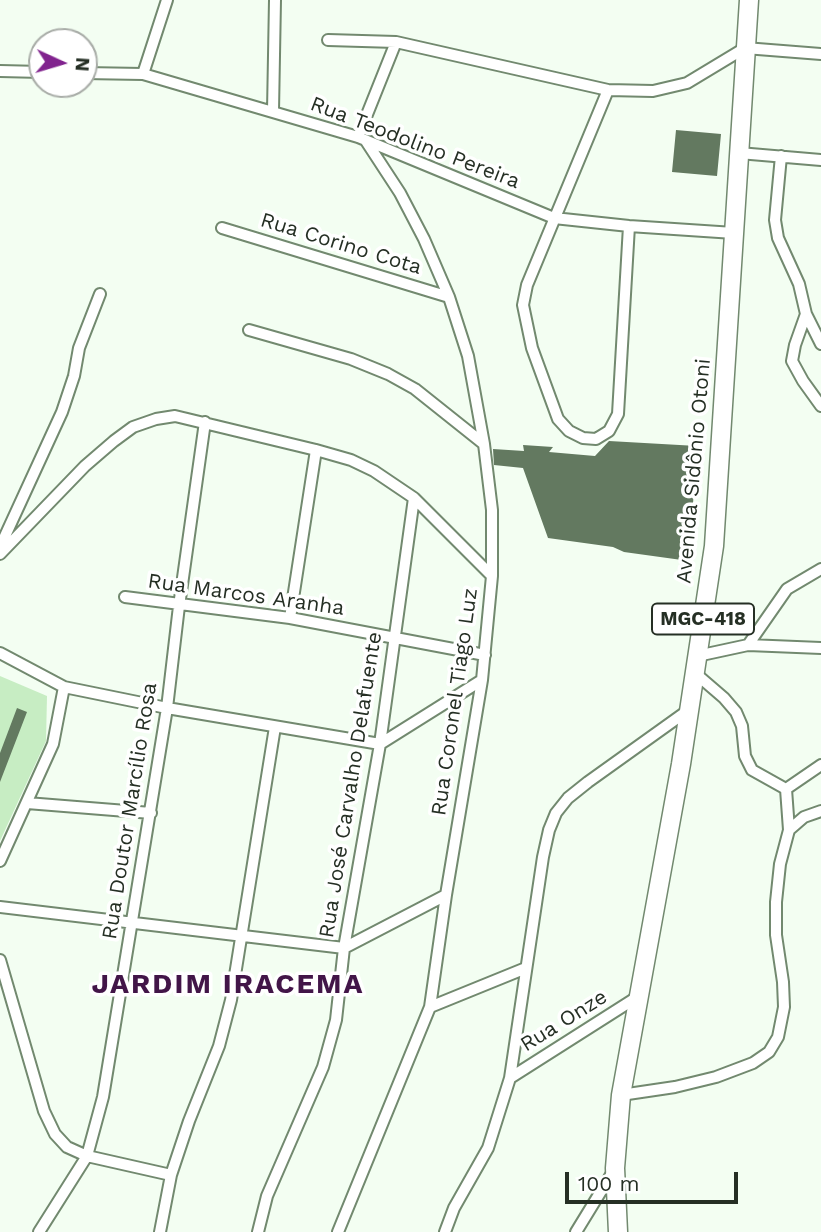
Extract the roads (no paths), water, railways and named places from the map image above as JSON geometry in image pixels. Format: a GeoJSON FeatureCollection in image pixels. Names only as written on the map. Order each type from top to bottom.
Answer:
{"type":"FeatureCollection","features":[{"type":"Feature","properties":{"kind":"main road","name":"Avenida Sidônio Otoni"},"geometry":{"type":"LineString","coordinates":[[618,1232],[615,1168],[621,1095],[690,709],[714,546],[749,0]]}},
{"type":"Feature","properties":{"kind":"street"},"geometry":{"type":"LineString","coordinates":[[143,74],[167,0]]}},
{"type":"Feature","properties":{"kind":"street"},"geometry":{"type":"LineString","coordinates":[[273,111],[275,0]]}},
{"type":"Feature","properties":{"kind":"street"},"geometry":{"type":"LineString","coordinates":[[328,40],[396,42],[608,90],[653,91],[687,83],[746,48],[821,54]]}},
{"type":"Feature","properties":{"kind":"street"},"geometry":{"type":"LineString","coordinates":[[362,139],[396,42]]}},
{"type":"Feature","properties":{"kind":"street"},"geometry":{"type":"LineString","coordinates":[[0,71],[28,72]]}},
{"type":"Feature","properties":{"kind":"street","name":"Rua Teodolino Pereira"},"geometry":{"type":"LineString","coordinates":[[98,73],[143,74],[362,139],[554,218],[734,233]]}},
{"type":"Feature","properties":{"kind":"street"},"geometry":{"type":"LineString","coordinates":[[608,90],[527,285],[523,304],[532,348],[558,419],[569,431],[583,439],[596,439],[610,431],[618,414],[629,226]]}},
{"type":"Feature","properties":{"kind":"street","name":"Rua Coronel Tiago Luz"},"geometry":{"type":"LineString","coordinates":[[338,1232],[430,1007],[482,680],[492,576],[492,510],[484,444],[468,356],[449,297],[400,193],[362,139]]}},
{"type":"Feature","properties":{"kind":"street"},"geometry":{"type":"LineString","coordinates":[[739,153],[821,160]]}},
{"type":"Feature","properties":{"kind":"street"},"geometry":{"type":"LineString","coordinates":[[781,156],[775,220],[778,238],[799,285],[806,314],[821,344]]}},
{"type":"Feature","properties":{"kind":"street","name":"Rua Corino Cota"},"geometry":{"type":"LineString","coordinates":[[222,228],[449,297]]}},
{"type":"Feature","properties":{"kind":"street"},"geometry":{"type":"LineString","coordinates":[[0,547],[62,412],[74,376],[79,348],[100,293]]}},
{"type":"Feature","properties":{"kind":"street"},"geometry":{"type":"LineString","coordinates":[[806,314],[792,361],[821,406]]}},
{"type":"Feature","properties":{"kind":"street"},"geometry":{"type":"LineString","coordinates":[[249,330],[351,359],[388,373],[415,389],[484,444]]}},
{"type":"Feature","properties":{"kind":"street"},"geometry":{"type":"LineString","coordinates":[[0,554],[85,467],[133,427],[176,416],[316,450],[351,460],[374,471],[414,499],[492,576]]}},
{"type":"Feature","properties":{"kind":"street","name":"Rua Doutor Marcílio Rosa"},"geometry":{"type":"LineString","coordinates":[[39,1232],[87,1156],[103,1097],[167,708],[205,422]]}},
{"type":"Feature","properties":{"kind":"street"},"geometry":{"type":"LineString","coordinates":[[290,618],[316,450]]}},
{"type":"Feature","properties":{"kind":"street","name":"Rua José Carvalho Delafuente"},"geometry":{"type":"LineString","coordinates":[[258,1232],[267,1195],[323,1067],[336,1020],[344,948],[396,639],[414,499]]}},
{"type":"Feature","properties":{"kind":"street"},"geometry":{"type":"LineString","coordinates":[[748,645],[787,589],[821,569]]}},
{"type":"Feature","properties":{"kind":"street","name":"Rua Marcos Aranha"},"geometry":{"type":"LineString","coordinates":[[125,597],[179,606],[290,618],[485,654]]}},
{"type":"Feature","properties":{"kind":"street"},"geometry":{"type":"LineString","coordinates":[[786,789],[752,770],[745,756],[744,736],[736,712],[696,664],[748,645],[821,648]]}},
{"type":"Feature","properties":{"kind":"street"},"geometry":{"type":"LineString","coordinates":[[0,653],[64,687],[167,708],[380,744],[482,680]]}},
{"type":"Feature","properties":{"kind":"street"},"geometry":{"type":"LineString","coordinates":[[0,861],[53,744],[64,687]]}},
{"type":"Feature","properties":{"kind":"street"},"geometry":{"type":"LineString","coordinates":[[444,1232],[454,1208],[488,1148],[510,1078],[543,857],[556,813],[568,798],[588,782],[690,709]]}},
{"type":"Feature","properties":{"kind":"street"},"geometry":{"type":"LineString","coordinates":[[160,1232],[171,1175],[219,1046],[231,1000],[275,727]]}},
{"type":"Feature","properties":{"kind":"street"},"geometry":{"type":"LineString","coordinates":[[786,789],[821,765]]}},
{"type":"Feature","properties":{"kind":"street"},"geometry":{"type":"LineString","coordinates":[[621,1095],[675,1087],[716,1077],[753,1063],[769,1052],[778,1037],[784,1007],[776,935],[776,902],[780,864],[789,830],[786,789]]}},
{"type":"Feature","properties":{"kind":"street"},"geometry":{"type":"LineString","coordinates":[[27,803],[151,813]]}},
{"type":"Feature","properties":{"kind":"street"},"geometry":{"type":"LineString","coordinates":[[789,830],[804,817],[821,811]]}},
{"type":"Feature","properties":{"kind":"street"},"geometry":{"type":"LineString","coordinates":[[0,907],[344,948],[446,895]]}},
{"type":"Feature","properties":{"kind":"street"},"geometry":{"type":"LineString","coordinates":[[0,960],[55,1134],[67,1147],[87,1156],[171,1175]]}},
{"type":"Feature","properties":{"kind":"street"},"geometry":{"type":"LineString","coordinates":[[430,1007],[526,968]]}},
{"type":"Feature","properties":{"kind":"street","name":"Rua Onze"},"geometry":{"type":"LineString","coordinates":[[510,1078],[639,996]]}},
{"type":"Feature","properties":{"kind":"street"},"geometry":{"type":"LineString","coordinates":[[576,1232],[615,1168]]}},
{"type":"Feature","properties":{"kind":"district","name":"JARDIM IRACEMA"},"geometry":{"type":"Point","coordinates":[228,985]}}]}
